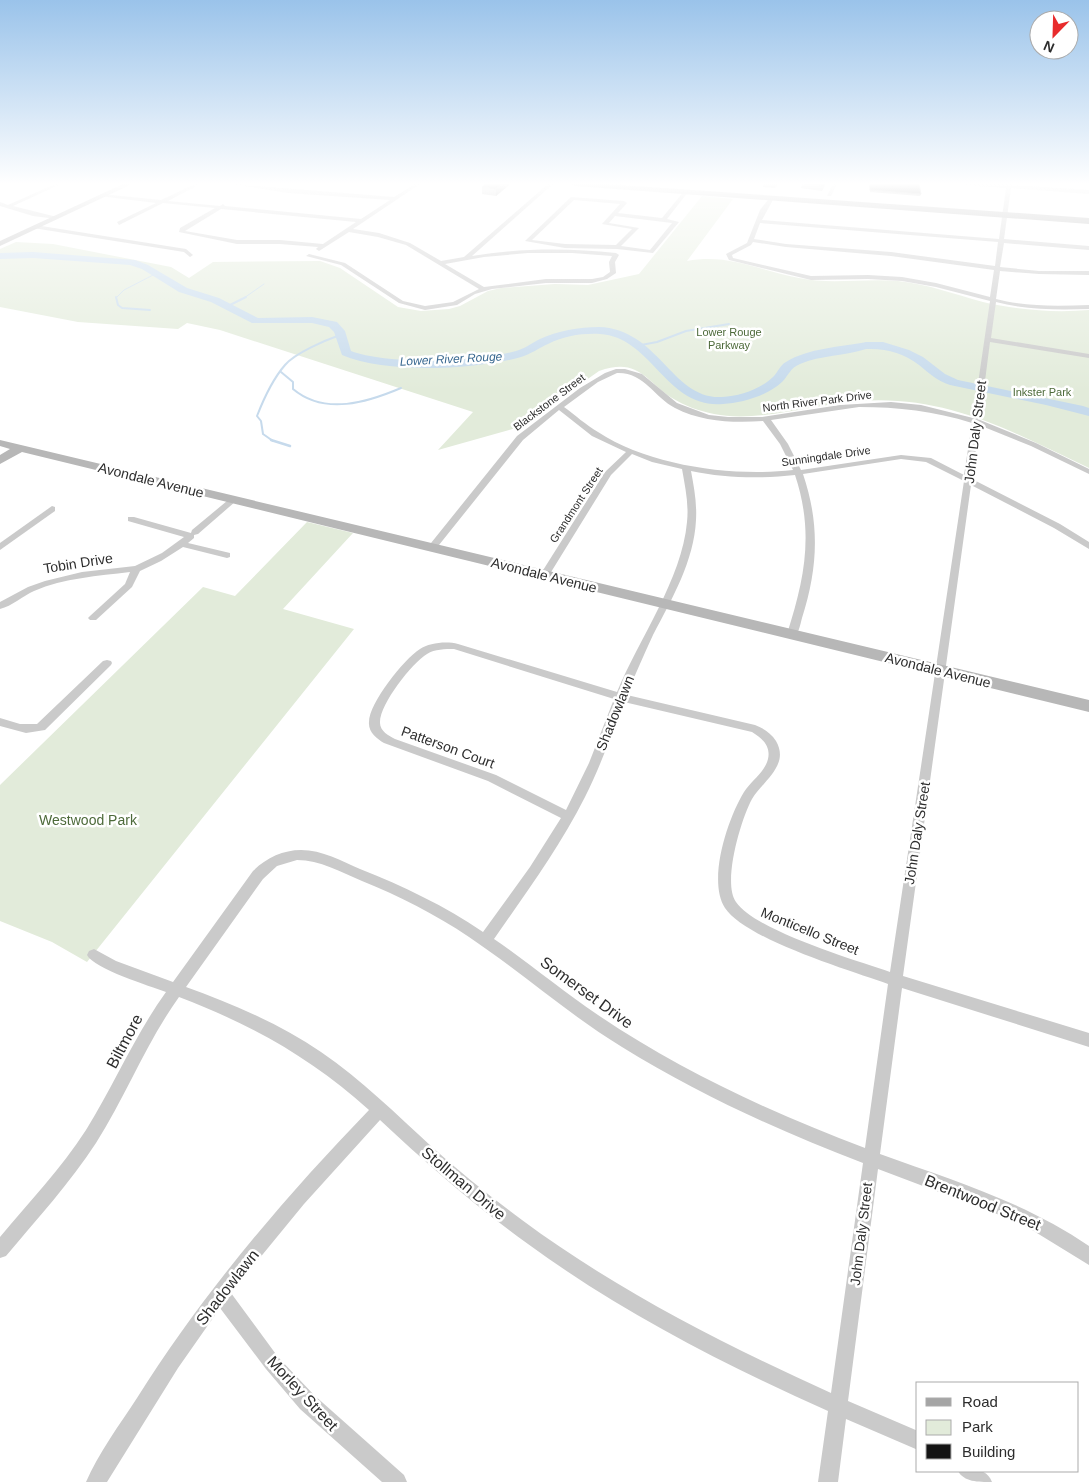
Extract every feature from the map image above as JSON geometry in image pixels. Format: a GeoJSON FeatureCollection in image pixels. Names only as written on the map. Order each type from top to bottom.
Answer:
{"type":"FeatureCollection","features":[{"type":"Feature","properties":{"kind":"street"},"geometry":{"type":"LineString","coordinates":[[314,253],[309,256],[343,264],[401,302],[430,308],[450,305],[483,289],[540,281],[585,282],[600,280],[614,273],[612,262],[616,255],[599,253]]}},
{"type":"Feature","properties":{"kind":"street"},"geometry":{"type":"LineString","coordinates":[[422,253],[483,289]]}},
{"type":"Feature","properties":{"kind":"street"},"geometry":{"type":"LineString","coordinates":[[465,258],[471,253]]}},
{"type":"Feature","properties":{"kind":"street"},"geometry":{"type":"LineString","coordinates":[[440,263],[465,258],[515,253]]}},
{"type":"Feature","properties":{"kind":"street"},"geometry":{"type":"LineString","coordinates":[[731,253],[729,256],[734,260],[762,265],[802,277],[822,279],[868,277],[902,279],[936,285],[993,301],[1036,307],[1089,307]]}},
{"type":"Feature","properties":{"kind":"street"},"geometry":{"type":"LineString","coordinates":[[887,253],[998,269],[1051,274],[1089,273]]}},
{"type":"Feature","properties":{"kind":"street","name":"John Daly Street"},"geometry":{"type":"LineString","coordinates":[[828,1482],[896,979],[942,670],[1000,253]]}},
{"type":"Feature","properties":{"kind":"street"},"geometry":{"type":"LineString","coordinates":[[988,340],[1089,356]]}},
{"type":"Feature","properties":{"kind":"street","name":"Blackstone Street"},"geometry":{"type":"LineString","coordinates":[[432,548],[513,445],[537,423],[608,374],[624,371],[639,374]]}},
{"type":"Feature","properties":{"kind":"street","name":"North River Park Drive"},"geometry":{"type":"LineString","coordinates":[[639,374],[669,401],[693,412],[726,419],[765,418],[847,407],[893,404],[934,409],[995,427],[1089,472]]}},
{"type":"Feature","properties":{"kind":"street","name":"Sunningdale Drive"},"geometry":{"type":"LineString","coordinates":[[560,407],[595,434],[630,452],[686,468],[737,474],[797,473],[911,457],[933,461],[1057,526],[1089,546]]}},
{"type":"Feature","properties":{"kind":"street"},"geometry":{"type":"LineString","coordinates":[[765,418],[783,443],[797,473],[809,508],[812,546],[808,583],[792,634]]}},
{"type":"Feature","properties":{"kind":"street","name":"Avondale Avenue"},"geometry":{"type":"LineString","coordinates":[[0,443],[1089,706]]}},
{"type":"Feature","properties":{"kind":"street"},"geometry":{"type":"LineString","coordinates":[[0,460],[20,448]]}},
{"type":"Feature","properties":{"kind":"street","name":"Grandmont Street"},"geometry":{"type":"LineString","coordinates":[[545,575],[608,474],[630,452]]}},
{"type":"Feature","properties":{"kind":"street","name":"Shadowlawn"},"geometry":{"type":"LineString","coordinates":[[485,940],[529,878],[568,816],[597,758],[620,697],[685,560],[692,530],[693,498],[686,468]]}},
{"type":"Feature","properties":{"kind":"street"},"geometry":{"type":"LineString","coordinates":[[195,532],[233,499]]}},
{"type":"Feature","properties":{"kind":"street"},"geometry":{"type":"LineString","coordinates":[[0,547],[52,509]]}},
{"type":"Feature","properties":{"kind":"street"},"geometry":{"type":"LineString","coordinates":[[131,520],[191,536],[182,544]]}},
{"type":"Feature","properties":{"kind":"street"},"geometry":{"type":"LineString","coordinates":[[182,544],[227,555]]}},
{"type":"Feature","properties":{"kind":"street","name":"Tobin Drive"},"geometry":{"type":"LineString","coordinates":[[0,606],[24,591],[54,580],[136,569],[157,561],[182,544]]}},
{"type":"Feature","properties":{"kind":"street"},"geometry":{"type":"LineString","coordinates":[[93,618],[129,585],[136,569]]}},
{"type":"Feature","properties":{"kind":"street","name":"Patterson Court"},"geometry":{"type":"LineString","coordinates":[[568,816],[492,778],[384,739],[376,731],[374,725],[376,712],[413,660],[424,651],[446,646],[454,646],[502,660],[620,697]]}},
{"type":"Feature","properties":{"kind":"street"},"geometry":{"type":"LineString","coordinates":[[0,722],[22,729],[33,730],[41,727],[108,663]]}},
{"type":"Feature","properties":{"kind":"street","name":"Monticello Street"},"geometry":{"type":"LineString","coordinates":[[620,697],[755,729],[765,736],[772,746],[774,759],[772,765],[748,796],[736,824],[725,880],[726,896],[730,906],[745,920],[820,953],[1089,1040]]}},
{"type":"Feature","properties":{"kind":"street","name":"Somerset Drive"},"geometry":{"type":"LineString","coordinates":[[286,857],[309,856],[377,881],[432,908],[485,940],[590,1018],[662,1064],[756,1112],[871,1159]]}},
{"type":"Feature","properties":{"kind":"street","name":"Biltmore"},"geometry":{"type":"LineString","coordinates":[[0,1250],[63,1175],[92,1136],[143,1041],[175,990],[258,875],[270,865],[286,857]]}},
{"type":"Feature","properties":{"kind":"street","name":"Stollman Drive"},"geometry":{"type":"LineString","coordinates":[[94,955],[112,965],[234,1012],[290,1041],[335,1071],[472,1191],[573,1266],[692,1338],[751,1368],[916,1440]]}},
{"type":"Feature","properties":{"kind":"street","name":"Shadowlawn"},"geometry":{"type":"LineString","coordinates":[[96,1482],[151,1393],[220,1293],[307,1188],[380,1109]]}},
{"type":"Feature","properties":{"kind":"street","name":"Brentwood Street"},"geometry":{"type":"LineString","coordinates":[[871,1159],[990,1201],[1026,1217],[1050,1230],[1089,1256]]}},
{"type":"Feature","properties":{"kind":"street","name":"Morley Street"},"geometry":{"type":"LineString","coordinates":[[220,1293],[272,1363],[307,1402],[397,1482]]}},
{"type":"Feature","properties":{"kind":"street"},"geometry":{"type":"LineString","coordinates":[[969,1472],[982,1482]]}},
{"type":"Feature","properties":{"kind":"green space","name":"Lower Rouge Parkway"},"geometry":{"type":"Polygon","coordinates":[[[0,253],[100,253],[171,267],[189,278],[213,262],[320,261],[340,268],[398,307],[421,311],[449,309],[460,306],[488,291],[501,288],[555,284],[588,285],[639,274],[656,253],[693,253],[687,261],[717,259],[731,261],[811,280],[885,280],[909,282],[1009,307],[1049,311],[1089,310],[1089,468],[1006,429],[951,410],[922,404],[892,401],[860,401],[767,415],[731,416],[714,414],[692,408],[677,401],[640,373],[623,367],[612,367],[599,371],[520,427],[438,450],[473,412],[220,330],[187,323],[178,329],[78,322],[0,307],[0,253]]]}},
{"type":"Feature","properties":{"kind":"green space","name":"Westwood Park"},"geometry":{"type":"Polygon","coordinates":[[[307,522],[353,533],[283,609],[354,629],[87,962],[52,942],[0,921],[0,785],[203,587],[235,596],[307,522]]]}},
{"type":"Feature","properties":{"kind":"waterway","name":"Lower River Rouge"},"geometry":{"type":"LineString","coordinates":[[0,256],[33,255],[132,262],[145,267],[183,290],[215,300],[256,321],[312,320],[333,324],[339,331],[346,353],[360,359],[380,362],[456,362],[502,357],[526,351],[551,338],[597,330],[613,332],[625,336],[636,343],[678,384],[694,396],[702,399],[724,401],[744,397],[763,389],[778,379],[788,365],[805,358],[866,345],[876,345],[891,347],[905,352],[919,359],[947,380],[1089,412]]}},
{"type":"Feature","properties":{"kind":"waterway"},"geometry":{"type":"LineString","coordinates":[[116,298],[124,290],[155,274]]}},
{"type":"Feature","properties":{"kind":"waterway"},"geometry":{"type":"LineString","coordinates":[[244,298],[264,284]]}},
{"type":"Feature","properties":{"kind":"waterway"},"geometry":{"type":"LineString","coordinates":[[116,298],[118,305],[122,308],[150,310]]}},
{"type":"Feature","properties":{"kind":"waterway"},"geometry":{"type":"LineString","coordinates":[[228,306],[244,298]]}},
{"type":"Feature","properties":{"kind":"waterway"},"geometry":{"type":"LineString","coordinates":[[641,345],[657,342],[686,331],[729,324]]}},
{"type":"Feature","properties":{"kind":"waterway"},"geometry":{"type":"LineString","coordinates":[[272,440],[263,434],[261,421],[257,416],[276,377],[285,365],[296,356],[340,335]]}},
{"type":"Feature","properties":{"kind":"waterway"},"geometry":{"type":"LineString","coordinates":[[281,372],[293,382],[293,389],[305,397],[333,404],[361,402],[401,388]]}},
{"type":"Feature","properties":{"kind":"waterway"},"geometry":{"type":"LineString","coordinates":[[272,440],[290,446]]}},
{"type":"Feature","properties":{"kind":"park label","name":"Inkster Park"},"geometry":{"type":"Point","coordinates":[1042,392]}}]}
